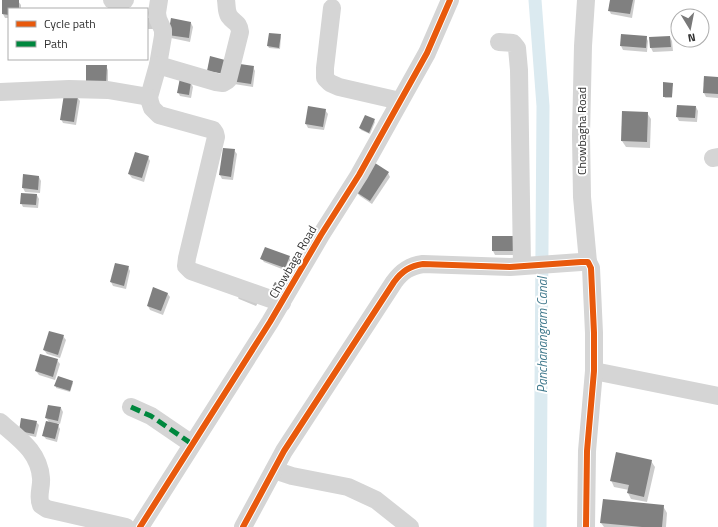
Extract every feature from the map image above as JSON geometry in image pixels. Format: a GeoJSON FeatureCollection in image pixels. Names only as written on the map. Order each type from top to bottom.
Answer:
{"type":"FeatureCollection","features":[{"type":"Feature","properties":{"kind":"street"},"geometry":{"type":"LineString","coordinates":[[112,0],[125,0]]}},
{"type":"Feature","properties":{"kind":"street"},"geometry":{"type":"LineString","coordinates":[[160,0],[157,13],[163,30],[163,36],[158,65],[149,97],[152,108],[159,115],[213,130],[216,137],[186,258],[186,266],[191,271],[282,303]]}},
{"type":"Feature","properties":{"kind":"street"},"geometry":{"type":"LineString","coordinates":[[158,65],[216,82],[222,83],[228,80],[240,32],[239,26],[230,17],[227,11],[226,0]]}},
{"type":"Feature","properties":{"kind":"street","name":"Chowbaga Road"},"geometry":{"type":"LineString","coordinates":[[140,527],[282,303],[321,235],[359,175],[427,53],[450,0]]}},
{"type":"Feature","properties":{"kind":"street","name":"Chowbagha Road"},"geometry":{"type":"LineString","coordinates":[[586,0],[583,46],[581,135],[582,197],[588,262],[592,275],[594,333],[594,371],[587,451],[586,527]]}},
{"type":"Feature","properties":{"kind":"street"},"geometry":{"type":"LineString","coordinates":[[332,8],[325,78],[330,83],[339,87],[400,101]]}},
{"type":"Feature","properties":{"kind":"street"},"geometry":{"type":"LineString","coordinates":[[499,42],[513,43],[516,48],[519,70],[526,266]]}},
{"type":"Feature","properties":{"kind":"street"},"geometry":{"type":"LineString","coordinates":[[0,92],[69,89],[108,90],[149,97]]}},
{"type":"Feature","properties":{"kind":"street"},"geometry":{"type":"LineString","coordinates":[[243,527],[284,451],[404,270],[415,265],[423,264],[482,267],[588,262]]}},
{"type":"Feature","properties":{"kind":"street"},"geometry":{"type":"LineString","coordinates":[[594,371],[718,396]]}},
{"type":"Feature","properties":{"kind":"street"},"geometry":{"type":"LineString","coordinates":[[131,408],[151,416],[192,444]]}},
{"type":"Feature","properties":{"kind":"street"},"geometry":{"type":"LineString","coordinates":[[0,422],[30,449],[40,466],[41,480],[39,500],[41,505],[47,508],[126,527]]}},
{"type":"Feature","properties":{"kind":"street"},"geometry":{"type":"LineString","coordinates":[[274,470],[292,476],[348,487],[376,500],[410,527]]}},
{"type":"Feature","properties":{"kind":"building"},"geometry":{"type":"Polygon","coordinates":[[[2,0],[19,0],[19,8],[8,8],[8,15],[2,14],[2,0]]]}},
{"type":"Feature","properties":{"kind":"building"},"geometry":{"type":"Polygon","coordinates":[[[610,0],[633,0],[630,14],[608,11],[610,0]]]}},
{"type":"Feature","properties":{"kind":"building"},"geometry":{"type":"Polygon","coordinates":[[[171,18],[191,22],[189,38],[168,35],[171,18]]]}},
{"type":"Feature","properties":{"kind":"building"},"geometry":{"type":"Polygon","coordinates":[[[269,33],[281,34],[279,48],[267,46],[269,33]]]}},
{"type":"Feature","properties":{"kind":"building"},"geometry":{"type":"Polygon","coordinates":[[[621,34],[647,36],[646,48],[620,46],[621,34]]]}},
{"type":"Feature","properties":{"kind":"building"},"geometry":{"type":"Polygon","coordinates":[[[670,36],[670,47],[650,48],[649,37],[670,36]]]}},
{"type":"Feature","properties":{"kind":"building"},"geometry":{"type":"Polygon","coordinates":[[[210,56],[225,60],[225,74],[207,71],[210,56]]]}},
{"type":"Feature","properties":{"kind":"building"},"geometry":{"type":"Polygon","coordinates":[[[233,63],[254,66],[251,84],[231,81],[233,63]]]}},
{"type":"Feature","properties":{"kind":"building"},"geometry":{"type":"Polygon","coordinates":[[[86,65],[107,65],[106,85],[86,85],[86,65]]]}},
{"type":"Feature","properties":{"kind":"building"},"geometry":{"type":"Polygon","coordinates":[[[704,76],[718,77],[718,94],[703,93],[704,76]]]}},
{"type":"Feature","properties":{"kind":"building"},"geometry":{"type":"Polygon","coordinates":[[[180,78],[191,82],[189,95],[177,93],[180,78]]]}},
{"type":"Feature","properties":{"kind":"building"},"geometry":{"type":"Polygon","coordinates":[[[663,82],[673,83],[672,97],[663,97],[663,82]]]}},
{"type":"Feature","properties":{"kind":"building"},"geometry":{"type":"Polygon","coordinates":[[[64,94],[78,96],[74,122],[60,120],[64,94]]]}},
{"type":"Feature","properties":{"kind":"building"},"geometry":{"type":"Polygon","coordinates":[[[677,105],[696,106],[695,118],[676,117],[677,105]]]}},
{"type":"Feature","properties":{"kind":"building"},"geometry":{"type":"Polygon","coordinates":[[[308,106],[326,109],[323,127],[305,124],[308,106]]]}},
{"type":"Feature","properties":{"kind":"building"},"geometry":{"type":"Polygon","coordinates":[[[622,111],[648,112],[647,142],[621,141],[622,111]]]}},
{"type":"Feature","properties":{"kind":"building"},"geometry":{"type":"Polygon","coordinates":[[[365,115],[375,119],[369,133],[359,128],[365,115]]]}},
{"type":"Feature","properties":{"kind":"building"},"geometry":{"type":"Polygon","coordinates":[[[223,148],[235,149],[231,177],[219,175],[223,148]]]}},
{"type":"Feature","properties":{"kind":"building"},"geometry":{"type":"Polygon","coordinates":[[[135,152],[149,156],[142,178],[128,174],[135,152]]]}},
{"type":"Feature","properties":{"kind":"building"},"geometry":{"type":"Polygon","coordinates":[[[375,163],[389,172],[370,201],[356,192],[375,163]]]}},
{"type":"Feature","properties":{"kind":"building"},"geometry":{"type":"Polygon","coordinates":[[[23,174],[39,176],[38,190],[22,188],[23,174]]]}},
{"type":"Feature","properties":{"kind":"building"},"geometry":{"type":"Polygon","coordinates":[[[21,193],[37,194],[36,205],[20,204],[21,193]]]}},
{"type":"Feature","properties":{"kind":"building"},"geometry":{"type":"Polygon","coordinates":[[[492,236],[517,236],[517,251],[492,251],[492,236]]]}},
{"type":"Feature","properties":{"kind":"building"},"geometry":{"type":"Polygon","coordinates":[[[265,247],[290,256],[285,268],[260,259],[265,247]]]}},
{"type":"Feature","properties":{"kind":"building"},"geometry":{"type":"Polygon","coordinates":[[[115,263],[129,266],[124,286],[110,282],[115,263]]]}},
{"type":"Feature","properties":{"kind":"building"},"geometry":{"type":"Polygon","coordinates":[[[275,282],[285,287],[279,298],[269,293],[275,282]]]}},
{"type":"Feature","properties":{"kind":"building"},"geometry":{"type":"Polygon","coordinates":[[[153,287],[168,293],[161,311],[147,306],[153,287]]]}},
{"type":"Feature","properties":{"kind":"building"},"geometry":{"type":"Polygon","coordinates":[[[49,331],[64,335],[58,355],[43,350],[49,331]]]}},
{"type":"Feature","properties":{"kind":"building"},"geometry":{"type":"Polygon","coordinates":[[[40,354],[58,359],[53,377],[35,371],[40,354]]]}},
{"type":"Feature","properties":{"kind":"building"},"geometry":{"type":"Polygon","coordinates":[[[58,376],[73,381],[70,391],[54,386],[58,376]]]}},
{"type":"Feature","properties":{"kind":"building"},"geometry":{"type":"Polygon","coordinates":[[[48,405],[61,407],[58,421],[45,418],[48,405]]]}},
{"type":"Feature","properties":{"kind":"building"},"geometry":{"type":"Polygon","coordinates":[[[21,418],[37,421],[34,434],[19,431],[21,418]]]}},
{"type":"Feature","properties":{"kind":"building"},"geometry":{"type":"Polygon","coordinates":[[[46,421],[59,424],[55,439],[42,436],[46,421]]]}},
{"type":"Feature","properties":{"kind":"building"},"geometry":{"type":"Polygon","coordinates":[[[616,452],[652,460],[644,497],[627,493],[629,485],[610,481],[616,452]]]}},
{"type":"Feature","properties":{"kind":"building"},"geometry":{"type":"Polygon","coordinates":[[[603,499],[664,505],[662,527],[642,527],[600,523],[603,499]]]}},
{"type":"Feature","properties":{"kind":"waterway","name":"Panchanangram Canal"},"geometry":{"type":"LineString","coordinates":[[535,0],[543,106],[540,527]]}},
{"type":"Feature","properties":{"kind":"marked path"},"geometry":{"type":"LineString","coordinates":[[131,407],[151,416],[192,444]]}},
{"type":"Feature","properties":{"kind":"cycle path"},"geometry":{"type":"LineString","coordinates":[[140,527],[270,322],[321,235],[359,175],[427,53],[450,0]]}},
{"type":"Feature","properties":{"kind":"cycle path"},"geometry":{"type":"LineString","coordinates":[[243,527],[284,451],[394,282],[403,272],[414,266],[423,264],[510,267],[588,262],[591,268],[594,371],[587,451],[586,527]]}}]}
